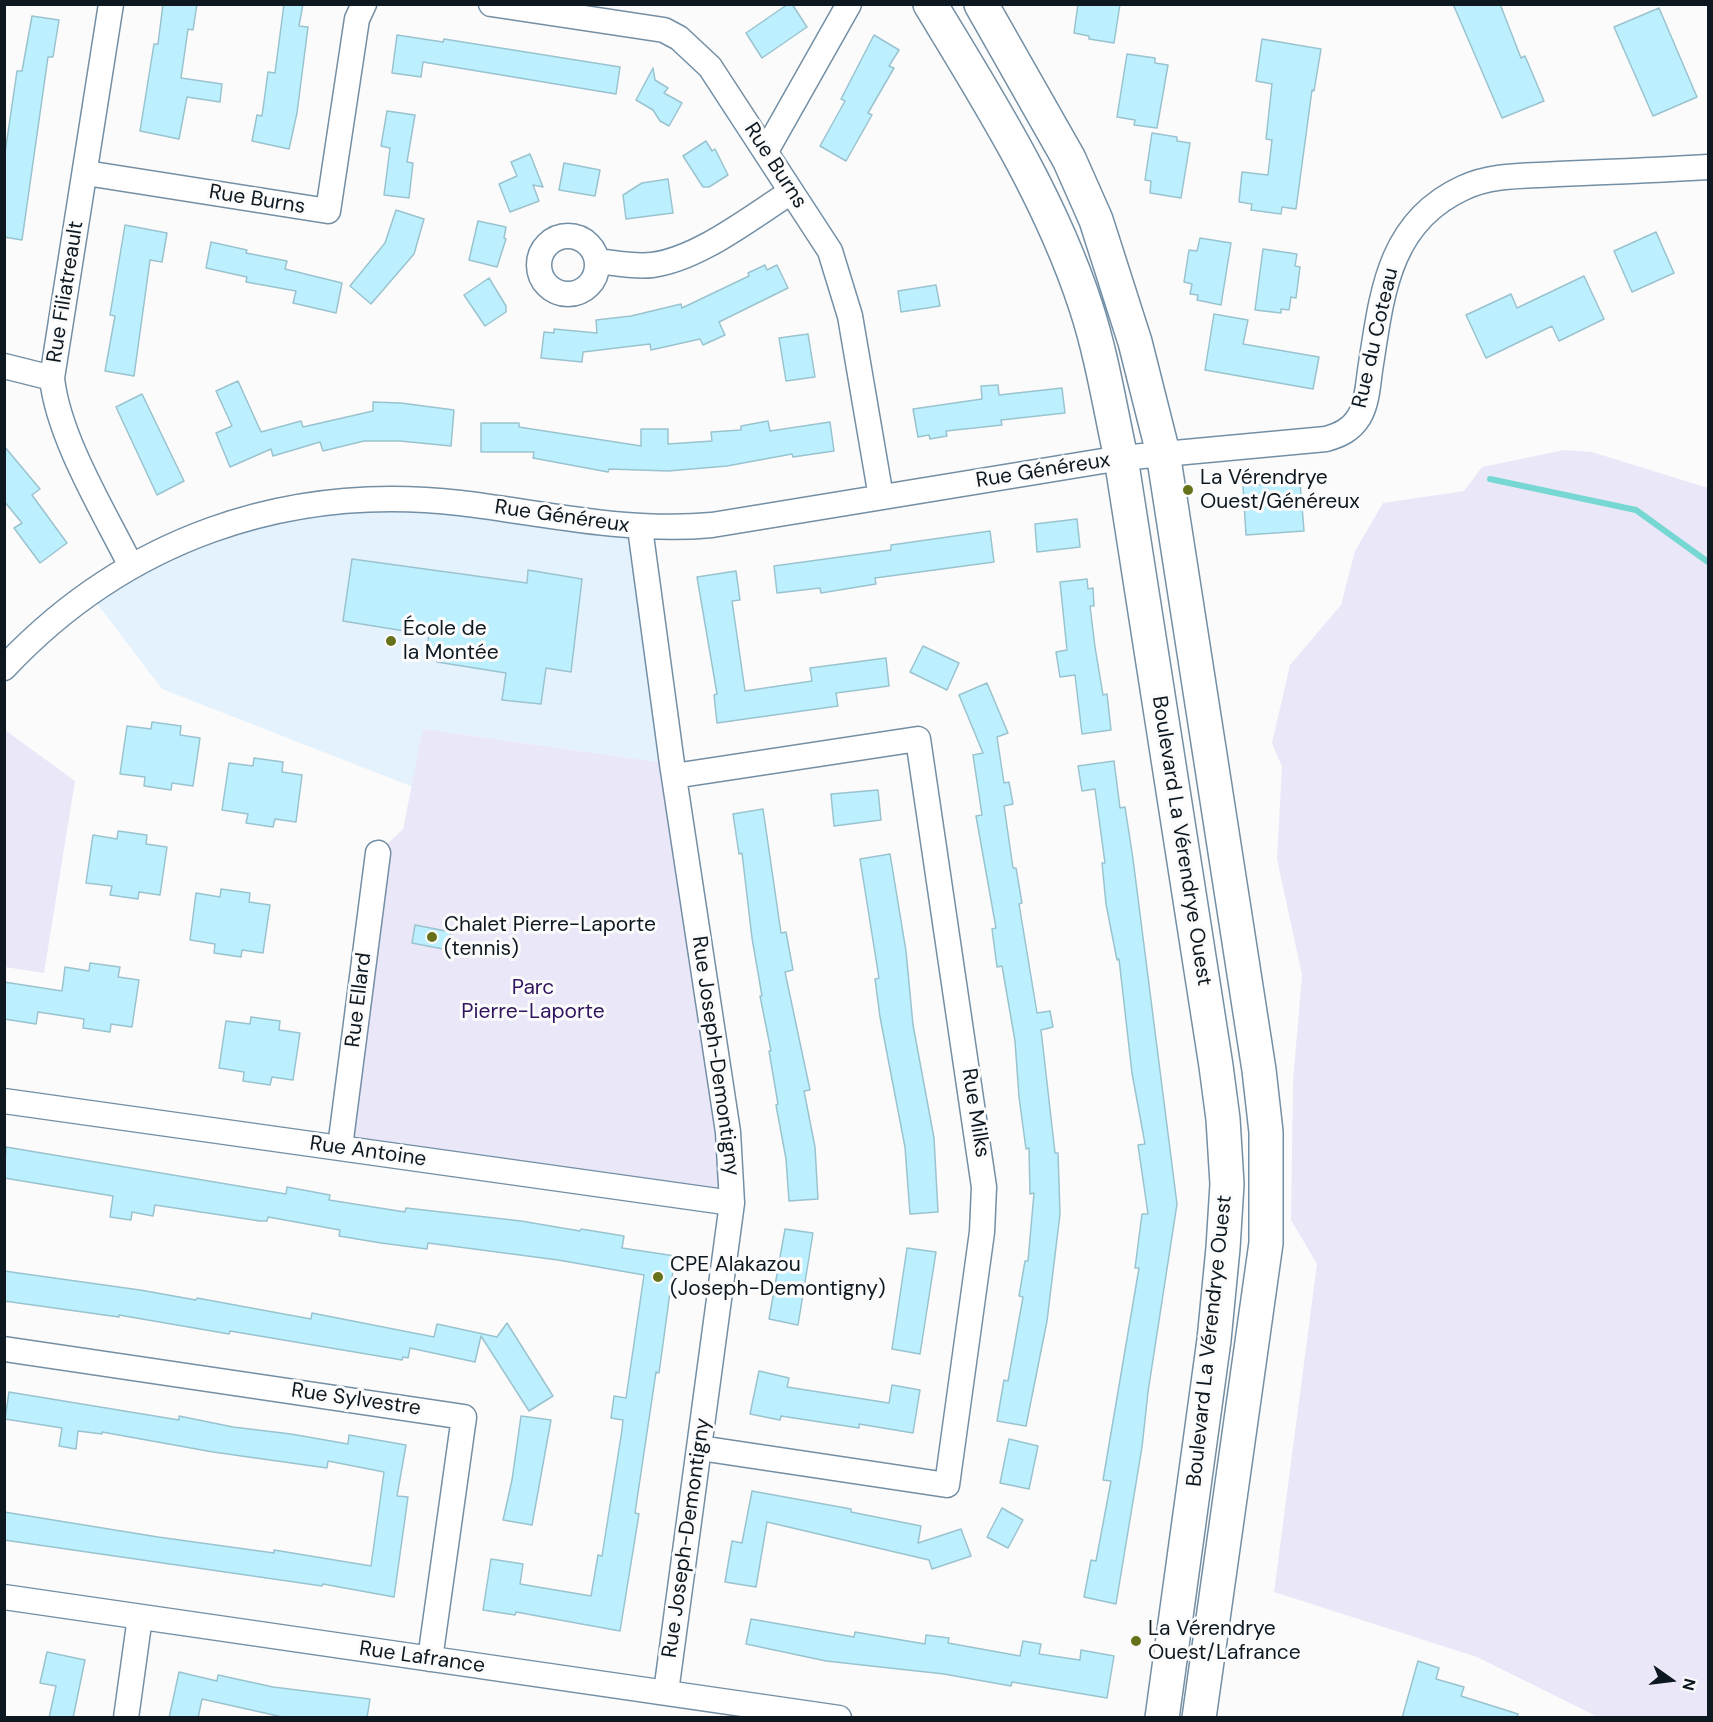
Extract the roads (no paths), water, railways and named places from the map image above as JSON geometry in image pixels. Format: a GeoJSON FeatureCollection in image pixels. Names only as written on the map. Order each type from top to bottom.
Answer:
{"type":"FeatureCollection","features":[{"type":"Feature","properties":{"kind":"main road","name":"Boulevard La Vérendrye Ouest"},"geometry":{"type":"LineString","coordinates":[[930,4],[1005,130],[1063,245],[1086,307],[1102,364],[1121,458],[1216,1066],[1223,1119],[1227,1184],[1214,1340],[1162,1718]]}},
{"type":"Feature","properties":{"kind":"main road","name":"Boulevard La Vérendrye Ouest"},"geometry":{"type":"LineString","coordinates":[[981,4],[1069,159],[1096,220],[1135,342],[1163,453],[1259,1070],[1266,1132],[1268,1188],[1266,1243],[1198,1718]]}},
{"type":"Feature","properties":{"kind":"street","name":"Rue Filiatreault"},"geometry":{"type":"LineString","coordinates":[[111,4],[52,378],[54,396],[64,429],[131,566]]}},
{"type":"Feature","properties":{"kind":"street","name":"Rue Burns"},"geometry":{"type":"LineString","coordinates":[[86,173],[328,211],[357,19],[364,4]]}},
{"type":"Feature","properties":{"kind":"street","name":"Rue Burns"},"geometry":{"type":"LineString","coordinates":[[491,4],[664,30],[679,38],[710,67],[830,251],[839,274],[850,316],[881,497]]}},
{"type":"Feature","properties":{"kind":"street"},"geometry":{"type":"LineString","coordinates":[[766,151],[849,4]]}},
{"type":"Feature","properties":{"kind":"street","name":"Rue du Coteau"},"geometry":{"type":"LineString","coordinates":[[1163,453],[1326,440],[1351,428],[1364,405],[1380,308],[1391,264],[1413,227],[1429,209],[1463,188],[1498,178],[1708,167]]}},
{"type":"Feature","properties":{"kind":"street"},"geometry":{"type":"LineString","coordinates":[[597,261],[652,265],[670,261],[692,252],[791,192]]}},
{"type":"Feature","properties":{"kind":"street"},"geometry":{"type":"LineString","coordinates":[[4,366],[52,378]]}},
{"type":"Feature","properties":{"kind":"street","name":"Rue Généreux"},"geometry":{"type":"LineString","coordinates":[[4,668],[57,618],[131,566],[185,540],[250,516],[289,507],[369,498],[451,502],[640,528],[712,525],[1163,453]]}},
{"type":"Feature","properties":{"kind":"street","name":"Rue Joseph-Demontigny"},"geometry":{"type":"LineString","coordinates":[[640,528],[674,776],[728,1132],[732,1203],[666,1692]]}},
{"type":"Feature","properties":{"kind":"street","name":"Rue Milks"},"geometry":{"type":"LineString","coordinates":[[674,776],[918,739],[980,1144],[984,1187],[982,1232],[947,1485],[700,1448]]}},
{"type":"Feature","properties":{"kind":"street","name":"Rue Ellard"},"geometry":{"type":"LineString","coordinates":[[340,1147],[378,853]]}},
{"type":"Feature","properties":{"kind":"street","name":"Rue Antoine"},"geometry":{"type":"LineString","coordinates":[[4,1101],[732,1203]]}},
{"type":"Feature","properties":{"kind":"street","name":"Rue Sylvestre"},"geometry":{"type":"LineString","coordinates":[[4,1349],[464,1417],[430,1659]]}},
{"type":"Feature","properties":{"kind":"street","name":"Rue Lafrance"},"geometry":{"type":"LineString","coordinates":[[4,1597],[839,1718]]}},
{"type":"Feature","properties":{"kind":"street"},"geometry":{"type":"LineString","coordinates":[[126,1718],[140,1617]]}},
{"type":"Feature","properties":{"kind":"waterway"},"geometry":{"type":"LineString","coordinates":[[1490,479],[1636,510],[1708,562]]}},
{"type":"Feature","properties":{"kind":"place","name":"La Vérendrye Ouest/Généreux"},"geometry":{"type":"Point","coordinates":[1188,490]}},
{"type":"Feature","properties":{"kind":"place","name":"École de la Montée"},"geometry":{"type":"Point","coordinates":[391,641]}},
{"type":"Feature","properties":{"kind":"place","name":"Chalet Pierre-Laporte (tennis)"},"geometry":{"type":"Point","coordinates":[432,937]}},
{"type":"Feature","properties":{"kind":"place","name":"CPE Alakazou (Joseph-Demontigny)"},"geometry":{"type":"Point","coordinates":[658,1277]}},
{"type":"Feature","properties":{"kind":"place","name":"La Vérendrye Ouest/Lafrance"},"geometry":{"type":"Point","coordinates":[1136,1641]}},
{"type":"Feature","properties":{"kind":"park label","name":"Parc Pierre-Laporte"},"geometry":{"type":"Point","coordinates":[533,1000]}}]}
